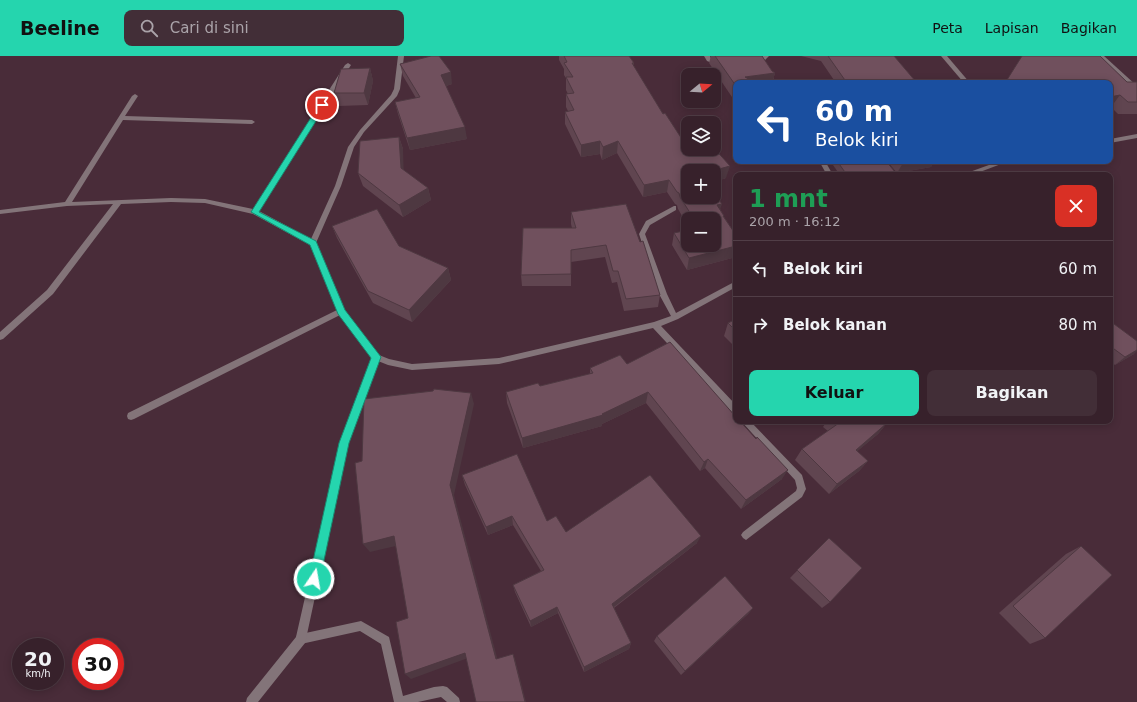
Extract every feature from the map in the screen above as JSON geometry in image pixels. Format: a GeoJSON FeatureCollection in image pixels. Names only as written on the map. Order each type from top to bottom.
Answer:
{"type":"FeatureCollection","features":[{"type":"Feature","properties":{"kind":"street"},"geometry":{"type":"LineString","coordinates":[[313,243],[338,186],[351,147],[362,130],[394,96],[397,89],[401,56]]}},
{"type":"Feature","properties":{"kind":"street"},"geometry":{"type":"LineString","coordinates":[[707,56],[709,60],[713,62],[730,64]]}},
{"type":"Feature","properties":{"kind":"street"},"geometry":{"type":"LineString","coordinates":[[753,62],[760,62],[766,56]]}},
{"type":"Feature","properties":{"kind":"street"},"geometry":{"type":"LineString","coordinates":[[944,56],[964,80]]}},
{"type":"Feature","properties":{"kind":"street"},"geometry":{"type":"LineString","coordinates":[[1102,56],[1137,89]]}},
{"type":"Feature","properties":{"kind":"street"},"geometry":{"type":"LineString","coordinates":[[760,62],[771,80]]}},
{"type":"Feature","properties":{"kind":"street"},"geometry":{"type":"LineString","coordinates":[[255,212],[348,65]]}},
{"type":"Feature","properties":{"kind":"street"},"geometry":{"type":"LineString","coordinates":[[67,204],[135,96]]}},
{"type":"Feature","properties":{"kind":"street"},"geometry":{"type":"LineString","coordinates":[[122,118],[252,122]]}},
{"type":"Feature","properties":{"kind":"street"},"geometry":{"type":"LineString","coordinates":[[1113,140],[1137,136]]}},
{"type":"Feature","properties":{"kind":"street"},"geometry":{"type":"LineString","coordinates":[[975,172],[997,164]]}},
{"type":"Feature","properties":{"kind":"street"},"geometry":{"type":"LineString","coordinates":[[0,212],[67,204],[171,200],[205,202],[255,212],[313,243],[341,311],[376,357],[388,362],[412,367],[499,361],[655,326],[733,286]]}},
{"type":"Feature","properties":{"kind":"street"},"geometry":{"type":"LineString","coordinates":[[0,337],[50,292],[118,203]]}},
{"type":"Feature","properties":{"kind":"street"},"geometry":{"type":"LineString","coordinates":[[674,208],[648,223],[642,234],[663,294],[674,317]]}},
{"type":"Feature","properties":{"kind":"street"},"geometry":{"type":"LineString","coordinates":[[131,416],[341,311]]}},
{"type":"Feature","properties":{"kind":"street"},"geometry":{"type":"LineString","coordinates":[[655,326],[733,408]]}},
{"type":"Feature","properties":{"kind":"street"},"geometry":{"type":"LineString","coordinates":[[251,702],[301,639],[344,443],[376,357]]}},
{"type":"Feature","properties":{"kind":"street"},"geometry":{"type":"LineString","coordinates":[[746,535],[798,494],[802,489],[799,478],[748,424]]}},
{"type":"Feature","properties":{"kind":"street"},"geometry":{"type":"LineString","coordinates":[[301,639],[361,626],[385,641],[400,702],[442,691],[455,702]]}},
{"type":"Feature","properties":{"kind":"building"},"geometry":{"type":"Polygon","coordinates":[[[431,56],[439,56],[451,72],[441,75],[465,127],[407,138],[395,102],[420,97],[400,64],[431,56]]]}},
{"type":"Feature","properties":{"kind":"building"},"geometry":{"type":"Polygon","coordinates":[[[564,56],[629,56],[663,114],[665,113],[681,138],[681,156],[721,156],[730,166],[721,168],[721,164],[681,164],[681,199],[679,193],[669,180],[644,185],[618,141],[603,147],[600,141],[581,145],[565,112],[574,110],[566,94],[574,93],[566,77],[573,77],[564,63],[567,62],[564,56]]]}},
{"type":"Feature","properties":{"kind":"building"},"geometry":{"type":"Polygon","coordinates":[[[715,56],[762,56],[775,73],[745,77],[750,80],[733,80],[733,82],[715,56]]]}},
{"type":"Feature","properties":{"kind":"building"},"geometry":{"type":"Polygon","coordinates":[[[828,56],[894,56],[914,80],[882,80],[845,80],[828,56]]]}},
{"type":"Feature","properties":{"kind":"building"},"geometry":{"type":"Polygon","coordinates":[[[1022,56],[1100,56],[1127,82],[1137,82],[1137,102],[1128,102],[1120,95],[1113,96],[1113,80],[1007,80],[1022,56]]]}},
{"type":"Feature","properties":{"kind":"building"},"geometry":{"type":"Polygon","coordinates":[[[370,68],[364,93],[334,93],[341,69],[370,68]]]}},
{"type":"Feature","properties":{"kind":"building"},"geometry":{"type":"Polygon","coordinates":[[[399,137],[401,168],[428,188],[399,205],[358,173],[360,141],[399,137]]]}},
{"type":"Feature","properties":{"kind":"building"},"geometry":{"type":"Polygon","coordinates":[[[839,164],[888,164],[895,172],[845,172],[839,164]]]}},
{"type":"Feature","properties":{"kind":"building"},"geometry":{"type":"Polygon","coordinates":[[[721,203],[722,204],[717,205],[733,231],[733,247],[721,250],[721,212],[690,212],[684,204],[721,204],[721,203]]]}},
{"type":"Feature","properties":{"kind":"building"},"geometry":{"type":"Polygon","coordinates":[[[626,204],[640,242],[643,241],[660,295],[626,299],[618,271],[613,271],[606,245],[571,250],[571,274],[521,275],[523,228],[576,228],[571,212],[626,204]]]}},
{"type":"Feature","properties":{"kind":"building"},"geometry":{"type":"Polygon","coordinates":[[[377,209],[399,246],[448,268],[409,310],[368,291],[332,226],[377,209]]]}},
{"type":"Feature","properties":{"kind":"building"},"geometry":{"type":"Polygon","coordinates":[[[681,232],[681,245],[674,233],[681,232]]]}},
{"type":"Feature","properties":{"kind":"building"},"geometry":{"type":"Polygon","coordinates":[[[685,252],[712,252],[689,258],[685,252]]]}},
{"type":"Feature","properties":{"kind":"building"},"geometry":{"type":"Polygon","coordinates":[[[733,320],[733,328],[728,323],[733,320]]]}},
{"type":"Feature","properties":{"kind":"building"},"geometry":{"type":"Polygon","coordinates":[[[1113,323],[1137,341],[1137,350],[1125,357],[1113,348],[1113,323]]]}},
{"type":"Feature","properties":{"kind":"building"},"geometry":{"type":"Polygon","coordinates":[[[670,342],[733,414],[733,424],[743,424],[788,470],[746,500],[708,459],[704,462],[648,392],[602,414],[603,415],[522,438],[506,392],[538,383],[540,386],[593,373],[590,368],[620,355],[627,364],[670,342]]]}},
{"type":"Feature","properties":{"kind":"building"},"geometry":{"type":"Polygon","coordinates":[[[434,389],[471,393],[450,485],[496,659],[513,654],[525,702],[476,702],[465,653],[405,674],[396,622],[408,618],[394,536],[363,544],[355,463],[362,461],[364,399],[433,391],[434,389]]]}},
{"type":"Feature","properties":{"kind":"building"},"geometry":{"type":"Polygon","coordinates":[[[838,424],[886,424],[856,450],[868,461],[837,484],[802,449],[838,424]]]}},
{"type":"Feature","properties":{"kind":"building"},"geometry":{"type":"Polygon","coordinates":[[[517,454],[547,521],[556,516],[566,532],[650,475],[701,536],[612,604],[631,643],[584,667],[557,607],[530,621],[513,585],[544,570],[512,516],[486,527],[462,475],[517,454]]]}},
{"type":"Feature","properties":{"kind":"building"},"geometry":{"type":"Polygon","coordinates":[[[829,538],[862,568],[830,602],[797,570],[829,538]]]}},
{"type":"Feature","properties":{"kind":"building"},"geometry":{"type":"Polygon","coordinates":[[[1081,546],[1112,575],[1045,638],[1013,606],[1081,546]]]}},
{"type":"Feature","properties":{"kind":"building"},"geometry":{"type":"Polygon","coordinates":[[[725,576],[753,608],[685,671],[657,636],[725,576]]]}},
{"type":"Feature","properties":{"kind":"route"},"geometry":{"type":"LineString","coordinates":[[314,579],[344,443],[376,357],[341,311],[313,243],[255,212],[322,105]]}}]}
